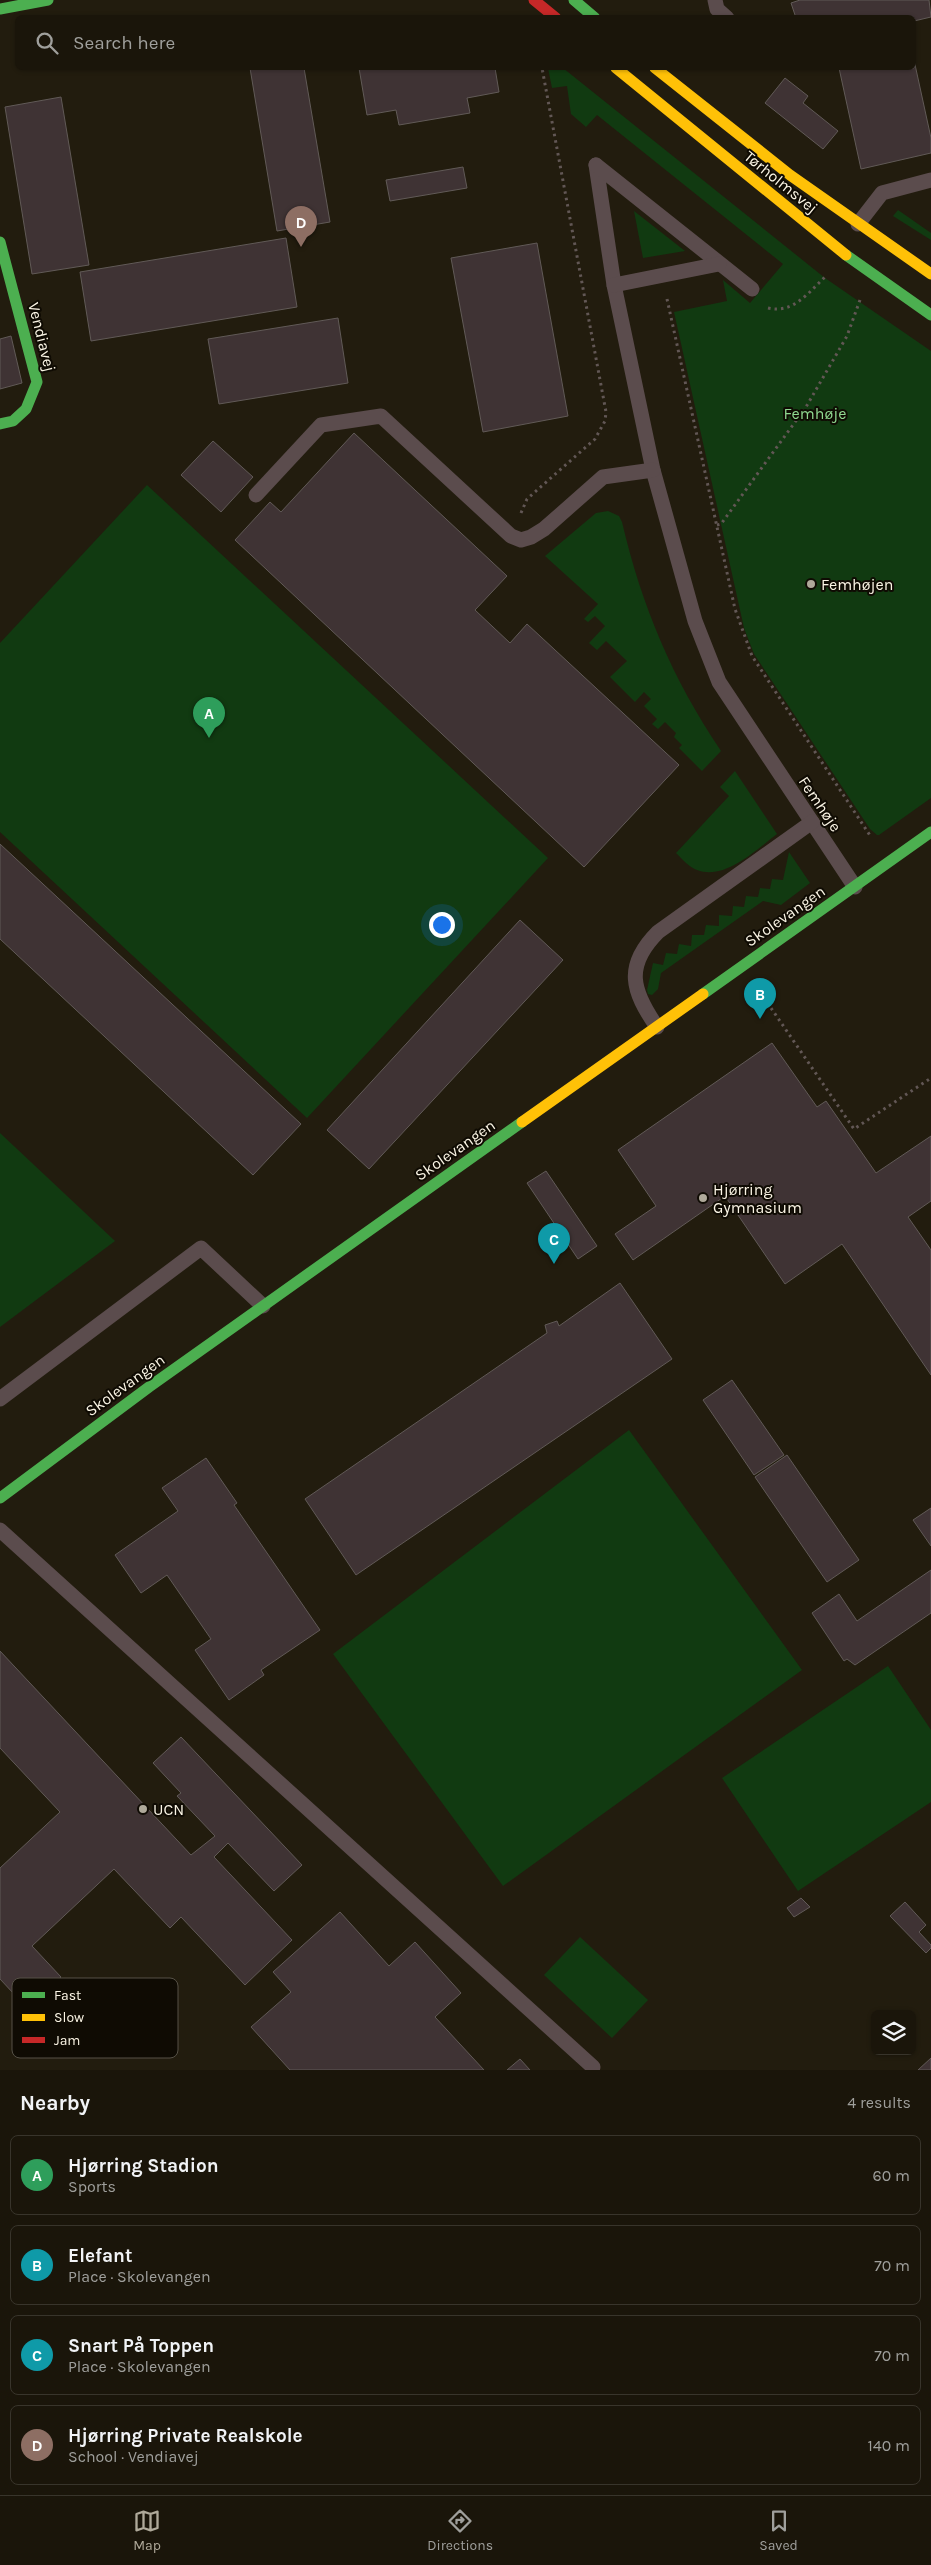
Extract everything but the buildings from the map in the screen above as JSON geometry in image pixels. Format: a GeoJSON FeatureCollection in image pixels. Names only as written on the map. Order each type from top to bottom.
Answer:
{"type":"FeatureCollection","features":[{"type":"Feature","properties":{"kind":"street"},"geometry":{"type":"LineString","coordinates":[[0,9],[48,0]]}},
{"type":"Feature","properties":{"kind":"street"},"geometry":{"type":"LineString","coordinates":[[534,0],[552,15]]}},
{"type":"Feature","properties":{"kind":"street"},"geometry":{"type":"LineString","coordinates":[[574,0],[592,15]]}},
{"type":"Feature","properties":{"kind":"street","name":"Tørholmsvej"},"geometry":{"type":"LineString","coordinates":[[618,70],[848,256],[931,315]]}},
{"type":"Feature","properties":{"kind":"street","name":"Tørholmsvej"},"geometry":{"type":"LineString","coordinates":[[657,70],[768,159],[931,274]]}},
{"type":"Feature","properties":{"kind":"street","name":"Vendiavej"},"geometry":{"type":"LineString","coordinates":[[0,242],[37,382],[26,409],[13,421],[0,424]]}},
{"type":"Feature","properties":{"kind":"street","name":"Skolevangen"},"geometry":{"type":"LineString","coordinates":[[0,1498],[97,1424],[931,832]]}},
{"type":"Feature","properties":{"kind":"lane"},"geometry":{"type":"LineString","coordinates":[[715,0],[717,9],[724,15]]}},
{"type":"Feature","properties":{"kind":"lane","name":"Femhøje"},"geometry":{"type":"LineString","coordinates":[[752,290],[596,165],[614,285],[653,470],[695,621],[718,682],[855,887]]}},
{"type":"Feature","properties":{"kind":"lane"},"geometry":{"type":"LineString","coordinates":[[858,224],[882,193],[931,180]]}},
{"type":"Feature","properties":{"kind":"lane"},"geometry":{"type":"LineString","coordinates":[[614,285],[718,264]]}},
{"type":"Feature","properties":{"kind":"lane"},"geometry":{"type":"LineString","coordinates":[[256,495],[321,425],[381,416],[511,536],[521,540],[531,537],[544,529],[603,477],[653,470]]}},
{"type":"Feature","properties":{"kind":"lane"},"geometry":{"type":"LineString","coordinates":[[657,1027],[640,1002],[634,984],[645,945],[658,932],[812,822]]}},
{"type":"Feature","properties":{"kind":"lane"},"geometry":{"type":"LineString","coordinates":[[0,1399],[201,1248],[263,1306]]}},
{"type":"Feature","properties":{"kind":"lane"},"geometry":{"type":"LineString","coordinates":[[0,1530],[593,2067]]}},
{"type":"Feature","properties":{"kind":"path"},"geometry":{"type":"LineString","coordinates":[[514,517],[521,514],[527,499],[595,439],[605,421],[606,412],[542,70]]}},
{"type":"Feature","properties":{"kind":"path"},"geometry":{"type":"LineString","coordinates":[[752,290],[754,299],[764,307],[774,309],[792,307],[848,256]]}},
{"type":"Feature","properties":{"kind":"path"},"geometry":{"type":"LineString","coordinates":[[661,276],[735,608],[752,656],[888,862]]}},
{"type":"Feature","properties":{"kind":"path"},"geometry":{"type":"LineString","coordinates":[[717,525],[722,524],[806,407],[847,336],[859,302],[875,277]]}},
{"type":"Feature","properties":{"kind":"path"},"geometry":{"type":"LineString","coordinates":[[742,966],[854,1129],[931,1078]]}},
{"type":"Feature","properties":{"kind":"green space","name":"Femhøje"},"geometry":{"type":"Polygon","coordinates":[[[548,70],[565,70],[825,278],[931,351],[931,798],[879,835],[870,829],[754,654],[744,628],[674,312],[727,301],[723,280],[750,303],[783,264],[597,115],[586,127],[571,114],[567,86],[552,88],[548,70]]]}},
{"type":"Feature","properties":{"kind":"green space"},"geometry":{"type":"Polygon","coordinates":[[[898,210],[931,233],[931,240],[893,216],[898,210]]]}},
{"type":"Feature","properties":{"kind":"green space"},"geometry":{"type":"Polygon","coordinates":[[[634,211],[685,251],[643,258],[634,211]]]}},
{"type":"Feature","properties":{"kind":"green space"},"geometry":{"type":"Polygon","coordinates":[[[147,485],[548,858],[307,1118],[0,832],[0,643],[147,485]]]}},
{"type":"Feature","properties":{"kind":"green space"},"geometry":{"type":"Polygon","coordinates":[[[608,511],[619,516],[622,522],[649,613],[673,669],[703,724],[721,751],[702,771],[679,748],[682,745],[674,737],[676,733],[665,722],[658,729],[652,724],[657,719],[644,706],[651,699],[644,692],[635,702],[610,677],[627,661],[606,641],[597,650],[589,643],[605,626],[595,616],[588,622],[584,619],[598,604],[545,556],[596,513],[608,511]]]}},
{"type":"Feature","properties":{"kind":"green space"},"geometry":{"type":"Polygon","coordinates":[[[735,771],[777,834],[740,862],[729,867],[708,872],[697,870],[688,865],[676,853],[729,796],[720,787],[735,771]]]}},
{"type":"Feature","properties":{"kind":"green space"},"geometry":{"type":"Polygon","coordinates":[[[789,852],[810,883],[781,905],[763,901],[661,973],[658,989],[652,995],[648,994],[647,990],[653,963],[663,965],[666,953],[677,954],[679,944],[691,946],[692,935],[704,935],[706,925],[719,926],[719,915],[732,916],[733,906],[744,907],[746,896],[758,897],[760,888],[770,889],[772,879],[783,880],[789,852]]]}},
{"type":"Feature","properties":{"kind":"green space"},"geometry":{"type":"Polygon","coordinates":[[[0,1133],[115,1241],[0,1327],[0,1133]]]}},
{"type":"Feature","properties":{"kind":"green space"},"geometry":{"type":"Polygon","coordinates":[[[629,1430],[802,1670],[503,1886],[333,1654],[629,1430]]]}},
{"type":"Feature","properties":{"kind":"green space"},"geometry":{"type":"Polygon","coordinates":[[[888,1666],[931,1730],[931,1802],[798,1891],[722,1778],[888,1666]]]}},
{"type":"Feature","properties":{"kind":"green space"},"geometry":{"type":"Polygon","coordinates":[[[580,1937],[648,2000],[612,2038],[544,1975],[580,1937]]]}},
{"type":"Feature","properties":{"kind":"traffic: fast"},"geometry":{"type":"LineString","coordinates":[[0,9],[48,0]]}},
{"type":"Feature","properties":{"kind":"traffic: fast"},"geometry":{"type":"LineString","coordinates":[[574,0],[592,15]]}},
{"type":"Feature","properties":{"kind":"traffic: fast"},"geometry":{"type":"LineString","coordinates":[[0,242],[37,382],[26,409],[13,421],[0,424]]}},
{"type":"Feature","properties":{"kind":"traffic: fast"},"geometry":{"type":"LineString","coordinates":[[846,255],[931,315]]}},
{"type":"Feature","properties":{"kind":"traffic: fast"},"geometry":{"type":"LineString","coordinates":[[703,994],[931,832]]}},
{"type":"Feature","properties":{"kind":"traffic: fast"},"geometry":{"type":"LineString","coordinates":[[0,1498],[149,1387],[522,1122]]}},
{"type":"Feature","properties":{"kind":"traffic: slow"},"geometry":{"type":"LineString","coordinates":[[618,70],[846,255]]}},
{"type":"Feature","properties":{"kind":"traffic: slow"},"geometry":{"type":"LineString","coordinates":[[658,70],[790,175],[931,274]]}},
{"type":"Feature","properties":{"kind":"traffic: slow"},"geometry":{"type":"LineString","coordinates":[[522,1122],[703,994]]}},
{"type":"Feature","properties":{"kind":"traffic: jam"},"geometry":{"type":"LineString","coordinates":[[534,0],[552,15]]}},
{"type":"Feature","properties":{"kind":"place","name":"Hjørring Private Realskole"},"geometry":{"type":"Point","coordinates":[301,247]}},
{"type":"Feature","properties":{"kind":"place","name":"Femhøjen"},"geometry":{"type":"Point","coordinates":[811,584]}},
{"type":"Feature","properties":{"kind":"place","name":"Hjørring Stadion"},"geometry":{"type":"Point","coordinates":[209,738]}},
{"type":"Feature","properties":{"kind":"place","name":"Elefant"},"geometry":{"type":"Point","coordinates":[760,1019]}},
{"type":"Feature","properties":{"kind":"place","name":"Hjørring Gymnasium"},"geometry":{"type":"Point","coordinates":[703,1198]}},
{"type":"Feature","properties":{"kind":"place","name":"Snart På Toppen"},"geometry":{"type":"Point","coordinates":[554,1264]}},
{"type":"Feature","properties":{"kind":"place","name":"UCN"},"geometry":{"type":"Point","coordinates":[143,1809]}}]}
